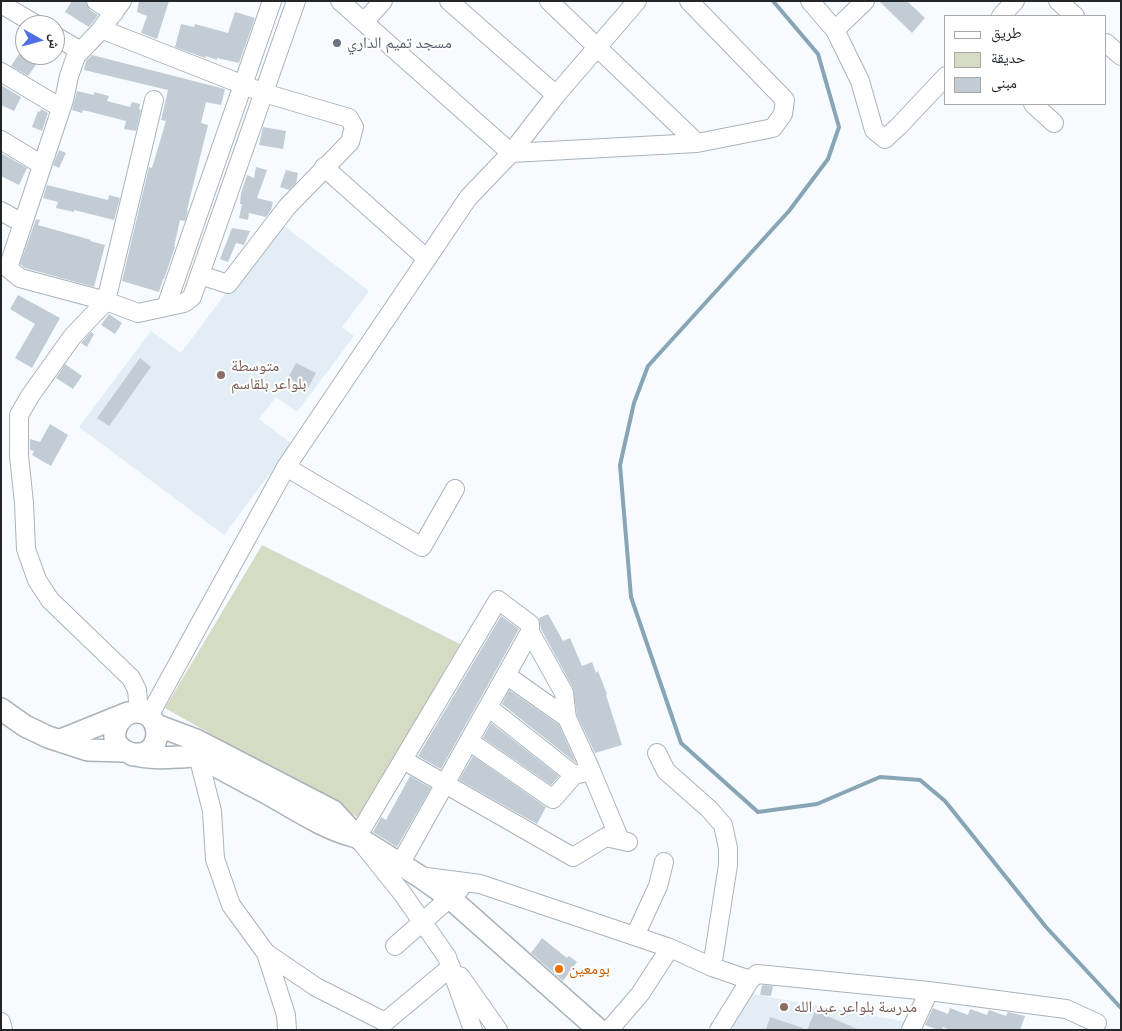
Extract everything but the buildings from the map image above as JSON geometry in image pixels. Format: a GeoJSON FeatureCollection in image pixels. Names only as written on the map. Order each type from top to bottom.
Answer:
{"type":"FeatureCollection","features":[{"type":"Feature","properties":{"kind":"main road"},"geometry":{"type":"LineString","coordinates":[[3,716],[88,750],[164,758],[197,748]]}},
{"type":"Feature","properties":{"kind":"main road"},"geometry":{"type":"LineString","coordinates":[[61,740],[143,716]]}},
{"type":"Feature","properties":{"kind":"main road"},"geometry":{"type":"LineString","coordinates":[[143,716],[158,736],[153,746],[144,753],[128,753],[116,742],[115,730],[119,720],[143,716],[326,826],[357,837],[450,898],[599,1030]]}},
{"type":"Feature","properties":{"kind":"street"},"geometry":{"type":"LineString","coordinates":[[96,1],[118,7],[76,56],[61,108],[8,268],[20,278],[106,301],[138,313],[150,312],[184,303],[192,297],[296,1]]}},
{"type":"Feature","properties":{"kind":"street"},"geometry":{"type":"LineString","coordinates":[[166,307],[272,1]]}},
{"type":"Feature","properties":{"kind":"street"},"geometry":{"type":"LineString","coordinates":[[340,1],[511,153],[696,143],[773,128],[783,114],[785,100],[689,1]]}},
{"type":"Feature","properties":{"kind":"street"},"geometry":{"type":"LineString","coordinates":[[364,22],[383,1]]}},
{"type":"Feature","properties":{"kind":"street"},"geometry":{"type":"LineString","coordinates":[[449,1],[556,95]]}},
{"type":"Feature","properties":{"kind":"street"},"geometry":{"type":"LineString","coordinates":[[549,1],[696,143]]}},
{"type":"Feature","properties":{"kind":"street"},"geometry":{"type":"LineString","coordinates":[[143,716],[286,467],[468,198],[511,153],[556,95],[637,1]]}},
{"type":"Feature","properties":{"kind":"street"},"geometry":{"type":"LineString","coordinates":[[810,1],[835,30],[860,81],[874,130],[885,140],[944,78]]}},
{"type":"Feature","properties":{"kind":"street"},"geometry":{"type":"LineString","coordinates":[[835,30],[865,1]]}},
{"type":"Feature","properties":{"kind":"street"},"geometry":{"type":"LineString","coordinates":[[1002,15],[1015,1]]}},
{"type":"Feature","properties":{"kind":"street"},"geometry":{"type":"LineString","coordinates":[[1058,1],[1074,15]]}},
{"type":"Feature","properties":{"kind":"street"},"geometry":{"type":"LineString","coordinates":[[1,4],[20,15]]}},
{"type":"Feature","properties":{"kind":"street"},"geometry":{"type":"LineString","coordinates":[[101,29],[264,93],[349,118],[354,127],[350,142],[287,206],[228,284],[200,275]]}},
{"type":"Feature","properties":{"kind":"street"},"geometry":{"type":"LineString","coordinates":[[65,42],[81,51]]}},
{"type":"Feature","properties":{"kind":"street"},"geometry":{"type":"LineString","coordinates":[[1107,44],[1121,56]]}},
{"type":"Feature","properties":{"kind":"street"},"geometry":{"type":"LineString","coordinates":[[1,72],[61,108]]}},
{"type":"Feature","properties":{"kind":"street"},"geometry":{"type":"LineString","coordinates":[[143,716],[137,690],[131,678],[50,600],[37,580],[26,549],[19,456],[20,415],[30,396],[72,338],[106,301],[154,100]]}},
{"type":"Feature","properties":{"kind":"street"},"geometry":{"type":"LineString","coordinates":[[1034,105],[1054,123]]}},
{"type":"Feature","properties":{"kind":"street"},"geometry":{"type":"LineString","coordinates":[[1,140],[42,164]]}},
{"type":"Feature","properties":{"kind":"street"},"geometry":{"type":"LineString","coordinates":[[324,168],[427,259]]}},
{"type":"Feature","properties":{"kind":"street"},"geometry":{"type":"LineString","coordinates":[[1,211],[22,223]]}},
{"type":"Feature","properties":{"kind":"street"},"geometry":{"type":"LineString","coordinates":[[286,467],[422,547],[455,489]]}},
{"type":"Feature","properties":{"kind":"street"},"geometry":{"type":"LineString","coordinates":[[412,765],[573,857],[606,837],[624,841],[583,773],[567,718],[564,693],[530,632],[530,624],[498,600],[357,837],[423,922],[498,1030]]}},
{"type":"Feature","properties":{"kind":"street"},"geometry":{"type":"LineString","coordinates":[[400,864],[530,632]]}},
{"type":"Feature","properties":{"kind":"street"},"geometry":{"type":"LineString","coordinates":[[506,675],[567,718]]}},
{"type":"Feature","properties":{"kind":"street"},"geometry":{"type":"LineString","coordinates":[[488,707],[583,773]]}},
{"type":"Feature","properties":{"kind":"street"},"geometry":{"type":"LineString","coordinates":[[469,741],[553,799],[583,773]]}},
{"type":"Feature","properties":{"kind":"street"},"geometry":{"type":"LineString","coordinates":[[197,748],[212,811],[215,859],[231,905],[266,953],[289,1025]]}},
{"type":"Feature","properties":{"kind":"street"},"geometry":{"type":"LineString","coordinates":[[657,753],[666,771],[709,809],[723,825],[728,848],[728,866],[712,967]]}},
{"type":"Feature","properties":{"kind":"street"},"geometry":{"type":"LineString","coordinates":[[635,936],[658,886],[664,862]]}},
{"type":"Feature","properties":{"kind":"street"},"geometry":{"type":"LineString","coordinates":[[419,876],[480,884],[670,948],[712,967],[750,980]]}},
{"type":"Feature","properties":{"kind":"street"},"geometry":{"type":"LineString","coordinates":[[395,946],[468,882]]}},
{"type":"Feature","properties":{"kind":"street"},"geometry":{"type":"LineString","coordinates":[[609,1030],[640,994],[670,948]]}},
{"type":"Feature","properties":{"kind":"street"},"geometry":{"type":"LineString","coordinates":[[266,953],[316,987],[385,1022],[449,962]]}},
{"type":"Feature","properties":{"kind":"street"},"geometry":{"type":"LineString","coordinates":[[449,962],[473,1030]]}},
{"type":"Feature","properties":{"kind":"street"},"geometry":{"type":"LineString","coordinates":[[719,1030],[750,980],[757,974],[929,991],[1066,1009],[1097,1024]]}},
{"type":"Feature","properties":{"kind":"street"},"geometry":{"type":"LineString","coordinates":[[911,1030],[929,991]]}},
{"type":"Feature","properties":{"kind":"street"},"geometry":{"type":"LineString","coordinates":[[1,1022],[3,1030]]}},
{"type":"Feature","properties":{"kind":"shaded area","name":"متوسطة بلواعر بلقاسم"},"geometry":{"type":"Polygon","coordinates":[[[279,222],[369,291],[342,327],[354,336],[297,412],[276,397],[259,419],[292,444],[224,535],[79,427],[151,331],[181,353],[279,222]]]}},
{"type":"Feature","properties":{"kind":"shaded area","name":"مدرسة بلواعر عبد الله"},"geometry":{"type":"Polygon","coordinates":[[[747,993],[908,1022],[904,1030],[732,1030],[747,993]]]}},
{"type":"Feature","properties":{"kind":"green space"},"geometry":{"type":"Polygon","coordinates":[[[262,545],[460,644],[359,818],[165,708],[262,545]]]}},
{"type":"Feature","properties":{"kind":"waterway"},"geometry":{"type":"LineString","coordinates":[[773,1],[818,54],[839,127],[828,159],[789,211],[648,366],[634,403],[620,465],[631,597],[681,743],[758,812],[817,804],[880,777],[920,780],[945,801],[1046,927],[1121,1008]]}},
{"type":"Feature","properties":{"kind":"place","name":"مسجد تميم الداري"},"geometry":{"type":"Point","coordinates":[337,43]}},
{"type":"Feature","properties":{"kind":"place","name":"متوسطة بلواعر بلقاسم"},"geometry":{"type":"Point","coordinates":[221,375]}},
{"type":"Feature","properties":{"kind":"place","name":"بومعين"},"geometry":{"type":"Point","coordinates":[559,969]}},
{"type":"Feature","properties":{"kind":"place","name":"مدرسة بلواعر عبد الله"},"geometry":{"type":"Point","coordinates":[784,1007]}}]}
